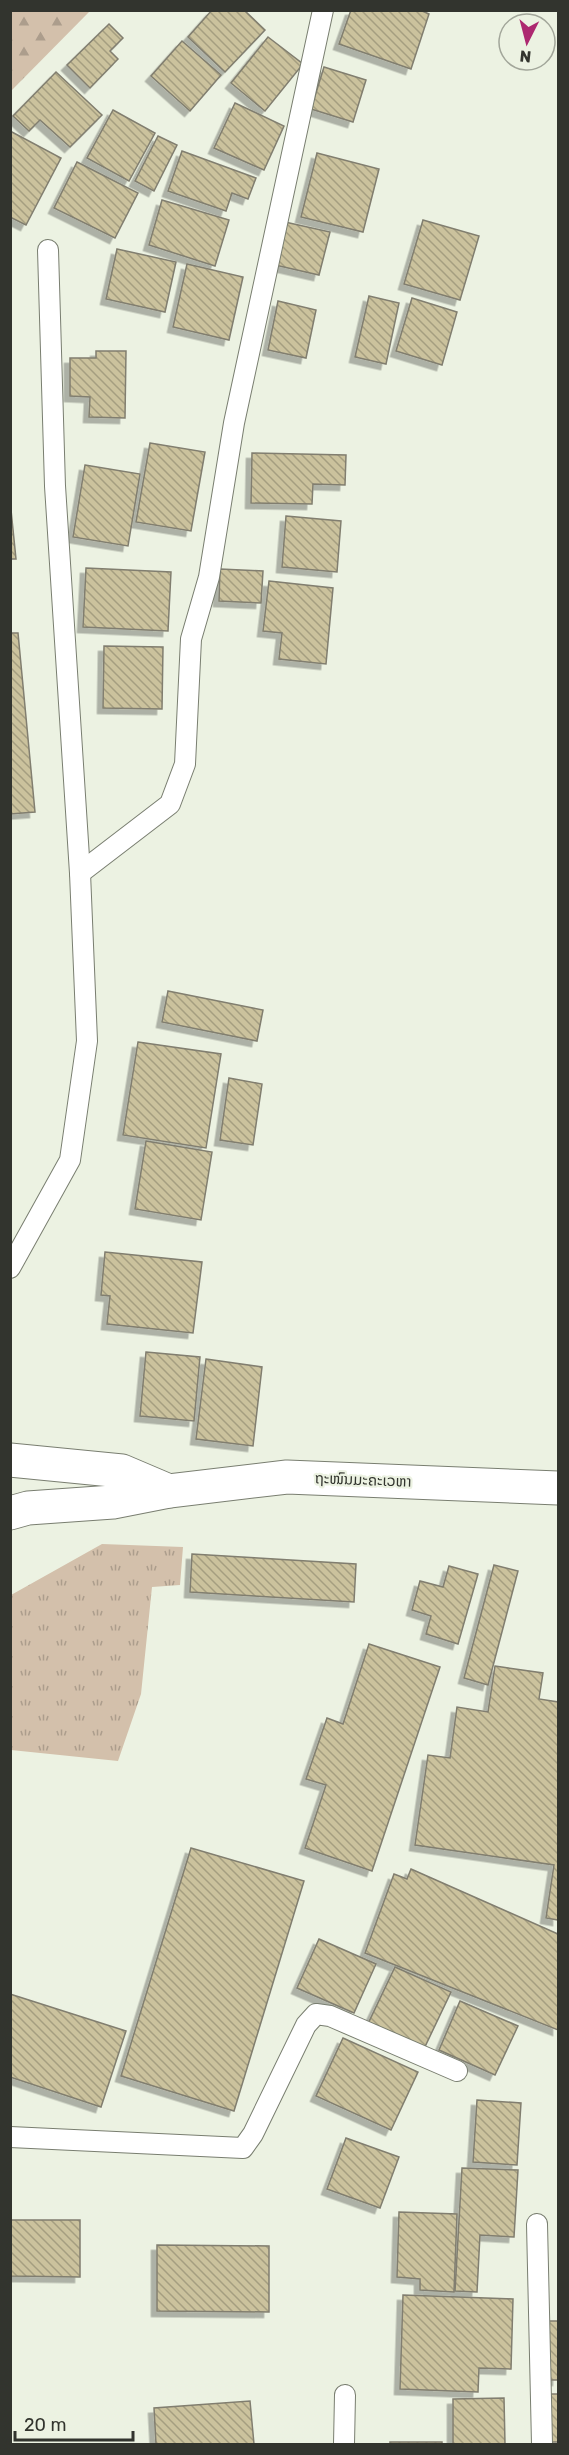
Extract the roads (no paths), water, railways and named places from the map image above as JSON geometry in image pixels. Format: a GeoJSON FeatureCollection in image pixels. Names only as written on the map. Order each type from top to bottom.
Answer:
{"type":"FeatureCollection","features":[{"type":"Feature","properties":{"kind":"street"},"geometry":{"type":"LineString","coordinates":[[10,1460],[122,1471],[169,1491]]}},
{"type":"Feature","properties":{"kind":"street","name":"ຖະໜົນມະຄະເວຫາ"},"geometry":{"type":"LineString","coordinates":[[10,1513],[28,1508],[113,1502],[169,1491],[286,1477],[558,1488]]}},
{"type":"Feature","properties":{"kind":"lane"},"geometry":{"type":"LineString","coordinates":[[80,873],[170,804],[185,764],[191,639],[209,577],[234,423],[323,10]]}},
{"type":"Feature","properties":{"kind":"lane"},"geometry":{"type":"LineString","coordinates":[[10,1268],[70,1160],[87,1041],[80,873],[56,486],[48,250]]}},
{"type":"Feature","properties":{"kind":"lane"},"geometry":{"type":"LineString","coordinates":[[10,2137],[243,2148],[253,2134],[306,2025],[316,2014],[330,2016],[457,2071]]}},
{"type":"Feature","properties":{"kind":"lane"},"geometry":{"type":"LineString","coordinates":[[537,2224],[542,2445]]}},
{"type":"Feature","properties":{"kind":"lane"},"geometry":{"type":"LineString","coordinates":[[344,2445],[345,2395]]}}]}
